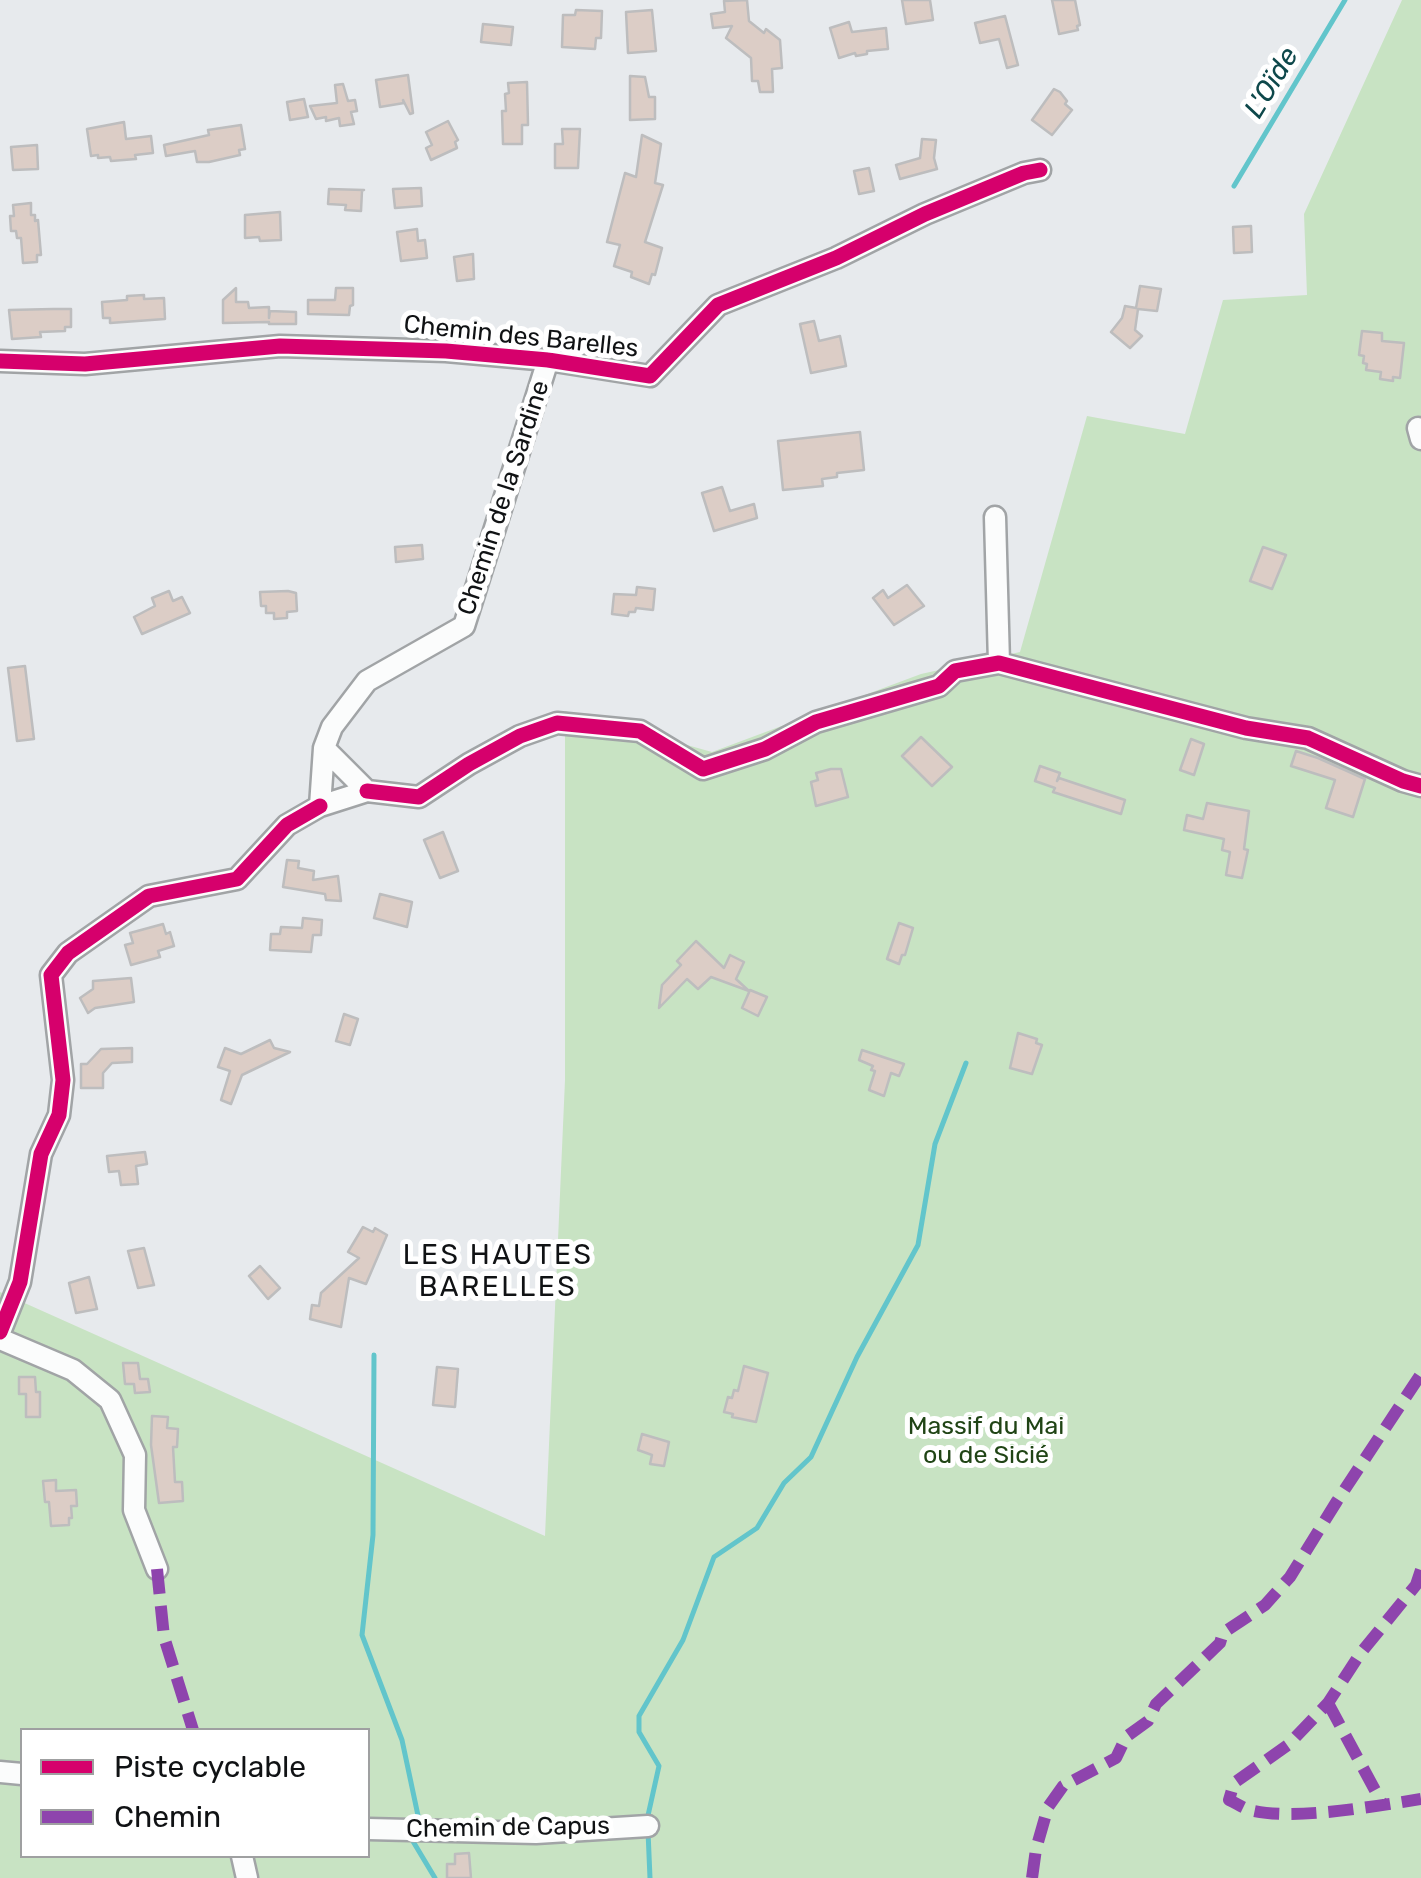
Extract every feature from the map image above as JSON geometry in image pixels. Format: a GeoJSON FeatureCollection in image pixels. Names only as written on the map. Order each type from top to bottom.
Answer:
{"type":"FeatureCollection","features":[{"type":"Feature","properties":{"kind":"street","name":"Chemin des Barelles"},"geometry":{"type":"LineString","coordinates":[[0,361],[85,364],[280,346],[446,351],[548,360],[650,376],[718,305],[836,258],[958,200],[1040,170]]}},
{"type":"Feature","properties":{"kind":"street","name":"Chemin de la Sardine"},"geometry":{"type":"LineString","coordinates":[[324,748],[332,727],[368,681],[464,626],[548,360]]}},
{"type":"Feature","properties":{"kind":"street"},"geometry":{"type":"LineString","coordinates":[[994,516],[999,663]]}},
{"type":"Feature","properties":{"kind":"street"},"geometry":{"type":"LineString","coordinates":[[157,1569],[134,1510],[136,1455],[110,1400],[72,1370],[0,1336],[20,1282],[40,1154],[59,1115],[62,1080],[51,975],[68,953],[149,896],[238,879],[287,826],[320,806],[367,791],[419,797],[520,736],[557,723],[640,731],[703,770],[764,749],[816,722],[939,686],[956,672],[999,663],[1246,728],[1308,738],[1421,786]]}},
{"type":"Feature","properties":{"kind":"street"},"geometry":{"type":"LineString","coordinates":[[324,748],[367,791]]}},
{"type":"Feature","properties":{"kind":"street"},"geometry":{"type":"LineString","coordinates":[[320,806],[324,748]]}},
{"type":"Feature","properties":{"kind":"street","name":"Chemin de Capus"},"geometry":{"type":"LineString","coordinates":[[370,1829],[536,1833],[648,1826]]}},
{"type":"Feature","properties":{"kind":"green space","name":"Massif du Mai ou de Sicié"},"geometry":{"type":"Polygon","coordinates":[[[1402,0],[1421,0],[1421,1878],[0,1878],[0,1292],[545,1536],[565,1080],[565,711],[712,752],[921,674],[1020,652],[1087,416],[1185,434],[1223,300],[1307,295],[1304,214],[1402,0]]]}},
{"type":"Feature","properties":{"kind":"building"},"geometry":{"type":"Polygon","coordinates":[[[747,0],[749,21],[780,40],[782,68],[772,69],[773,92],[760,92],[758,81],[752,81],[751,58],[726,38],[732,26],[713,28],[711,14],[725,12],[724,1],[747,0]]]}},
{"type":"Feature","properties":{"kind":"building"},"geometry":{"type":"Polygon","coordinates":[[[902,0],[930,0],[933,20],[906,24],[902,0]]]}},
{"type":"Feature","properties":{"kind":"building"},"geometry":{"type":"Polygon","coordinates":[[[1052,0],[1075,0],[1078,30],[1059,34],[1052,0]]]}},
{"type":"Feature","properties":{"kind":"building"},"geometry":{"type":"Polygon","coordinates":[[[576,10],[602,11],[601,38],[596,38],[595,49],[562,47],[563,15],[575,15],[576,10]]]}},
{"type":"Feature","properties":{"kind":"building"},"geometry":{"type":"Polygon","coordinates":[[[652,10],[656,51],[628,53],[626,12],[652,10]]]}},
{"type":"Feature","properties":{"kind":"building"},"geometry":{"type":"Polygon","coordinates":[[[1005,16],[1018,65],[1007,68],[999,39],[980,43],[975,23],[1005,16]]]}},
{"type":"Feature","properties":{"kind":"building"},"geometry":{"type":"Polygon","coordinates":[[[849,22],[852,32],[886,28],[888,49],[839,58],[830,28],[849,22]]]}},
{"type":"Feature","properties":{"kind":"building"},"geometry":{"type":"Polygon","coordinates":[[[483,24],[513,27],[511,45],[481,42],[483,24]]]}},
{"type":"Feature","properties":{"kind":"building"},"geometry":{"type":"Polygon","coordinates":[[[408,75],[413,113],[403,100],[404,103],[380,107],[376,80],[408,75]]]}},
{"type":"Feature","properties":{"kind":"building"},"geometry":{"type":"Polygon","coordinates":[[[630,76],[645,77],[649,97],[655,97],[655,119],[630,120],[630,76]]]}},
{"type":"Feature","properties":{"kind":"building"},"geometry":{"type":"Polygon","coordinates":[[[527,82],[528,125],[522,125],[522,144],[503,144],[502,111],[506,111],[508,83],[527,82]]]}},
{"type":"Feature","properties":{"kind":"building"},"geometry":{"type":"Polygon","coordinates":[[[343,84],[348,101],[355,100],[357,111],[351,112],[354,124],[340,126],[339,118],[316,119],[310,106],[337,103],[335,85],[343,84]]]}},
{"type":"Feature","properties":{"kind":"building"},"geometry":{"type":"Polygon","coordinates":[[[1054,89],[1072,110],[1052,135],[1032,120],[1054,89]]]}},
{"type":"Feature","properties":{"kind":"building"},"geometry":{"type":"Polygon","coordinates":[[[304,99],[308,117],[290,120],[287,102],[304,99]]]}},
{"type":"Feature","properties":{"kind":"building"},"geometry":{"type":"Polygon","coordinates":[[[448,121],[458,140],[457,148],[431,160],[426,148],[432,145],[426,132],[448,121]]]}},
{"type":"Feature","properties":{"kind":"building"},"geometry":{"type":"Polygon","coordinates":[[[124,122],[126,139],[151,136],[153,153],[111,161],[110,157],[91,156],[87,129],[124,122]]]}},
{"type":"Feature","properties":{"kind":"building"},"geometry":{"type":"Polygon","coordinates":[[[241,125],[245,149],[239,150],[240,155],[209,162],[197,162],[195,151],[166,156],[164,145],[209,135],[208,130],[241,125]]]}},
{"type":"Feature","properties":{"kind":"building"},"geometry":{"type":"Polygon","coordinates":[[[562,129],[580,129],[578,168],[555,168],[555,144],[563,144],[562,129]]]}},
{"type":"Feature","properties":{"kind":"building"},"geometry":{"type":"Polygon","coordinates":[[[642,135],[661,144],[655,183],[663,185],[645,242],[662,248],[649,284],[614,266],[620,245],[607,242],[625,173],[636,177],[642,135]]]}},
{"type":"Feature","properties":{"kind":"building"},"geometry":{"type":"Polygon","coordinates":[[[922,139],[936,140],[937,169],[900,179],[896,165],[920,158],[922,139]]]}},
{"type":"Feature","properties":{"kind":"building"},"geometry":{"type":"Polygon","coordinates":[[[37,145],[38,169],[13,170],[11,147],[37,145]]]}},
{"type":"Feature","properties":{"kind":"building"},"geometry":{"type":"Polygon","coordinates":[[[869,168],[874,191],[859,194],[854,171],[869,168]]]}},
{"type":"Feature","properties":{"kind":"building"},"geometry":{"type":"Polygon","coordinates":[[[421,188],[422,206],[395,208],[393,189],[421,188]]]}},
{"type":"Feature","properties":{"kind":"building"},"geometry":{"type":"Polygon","coordinates":[[[329,189],[364,190],[361,211],[328,204],[329,189]]]}},
{"type":"Feature","properties":{"kind":"building"},"geometry":{"type":"Polygon","coordinates":[[[31,203],[31,215],[38,220],[41,255],[37,255],[37,262],[23,263],[21,238],[11,231],[10,216],[14,216],[13,205],[31,203]]]}},
{"type":"Feature","properties":{"kind":"building"},"geometry":{"type":"Polygon","coordinates":[[[280,212],[281,240],[245,238],[245,215],[280,212]]]}},
{"type":"Feature","properties":{"kind":"building"},"geometry":{"type":"Polygon","coordinates":[[[1251,226],[1252,252],[1234,253],[1233,227],[1251,226]]]}},
{"type":"Feature","properties":{"kind":"building"},"geometry":{"type":"Polygon","coordinates":[[[417,229],[418,241],[425,240],[427,258],[401,261],[397,232],[417,229]]]}},
{"type":"Feature","properties":{"kind":"building"},"geometry":{"type":"Polygon","coordinates":[[[473,254],[474,279],[457,281],[454,257],[473,254]]]}},
{"type":"Feature","properties":{"kind":"building"},"geometry":{"type":"Polygon","coordinates":[[[1140,286],[1161,289],[1157,311],[1138,309],[1135,330],[1142,336],[1130,348],[1111,332],[1122,318],[1125,306],[1136,308],[1140,286]]]}},
{"type":"Feature","properties":{"kind":"building"},"geometry":{"type":"Polygon","coordinates":[[[236,288],[236,302],[248,302],[249,308],[269,307],[269,318],[270,311],[296,312],[296,324],[223,323],[223,300],[236,288]]]}},
{"type":"Feature","properties":{"kind":"building"},"geometry":{"type":"Polygon","coordinates":[[[336,288],[353,288],[349,315],[308,314],[308,300],[335,300],[336,288]]]}},
{"type":"Feature","properties":{"kind":"building"},"geometry":{"type":"Polygon","coordinates":[[[144,295],[144,299],[164,298],[165,319],[110,323],[110,318],[103,318],[102,302],[144,295]]]}},
{"type":"Feature","properties":{"kind":"building"},"geometry":{"type":"Polygon","coordinates":[[[71,309],[71,327],[65,327],[65,331],[12,339],[9,310],[71,309]]]}},
{"type":"Feature","properties":{"kind":"building"},"geometry":{"type":"Polygon","coordinates":[[[814,321],[819,341],[840,336],[846,366],[811,373],[800,324],[814,321]]]}},
{"type":"Feature","properties":{"kind":"building"},"geometry":{"type":"Polygon","coordinates":[[[1362,331],[1382,333],[1382,341],[1404,343],[1400,378],[1380,379],[1381,372],[1366,370],[1364,356],[1359,355],[1362,331]]]}},
{"type":"Feature","properties":{"kind":"building"},"geometry":{"type":"Polygon","coordinates":[[[860,432],[864,470],[837,473],[837,477],[822,479],[823,486],[783,490],[778,441],[860,432]]]}},
{"type":"Feature","properties":{"kind":"building"},"geometry":{"type":"Polygon","coordinates":[[[722,487],[730,511],[754,504],[757,518],[714,531],[702,493],[722,487]]]}},
{"type":"Feature","properties":{"kind":"building"},"geometry":{"type":"Polygon","coordinates":[[[422,545],[423,559],[396,562],[395,547],[422,545]]]}},
{"type":"Feature","properties":{"kind":"building"},"geometry":{"type":"Polygon","coordinates":[[[1263,547],[1286,555],[1272,589],[1250,581],[1263,547]]]}},
{"type":"Feature","properties":{"kind":"building"},"geometry":{"type":"Polygon","coordinates":[[[907,585],[924,606],[894,625],[873,598],[883,590],[888,598],[907,585]]]}},
{"type":"Feature","properties":{"kind":"building"},"geometry":{"type":"Polygon","coordinates":[[[637,587],[655,589],[653,610],[636,608],[628,616],[612,614],[614,594],[636,595],[637,587]]]}},
{"type":"Feature","properties":{"kind":"building"},"geometry":{"type":"Polygon","coordinates":[[[169,591],[173,601],[182,597],[190,613],[142,634],[134,617],[155,606],[152,598],[169,591]]]}},
{"type":"Feature","properties":{"kind":"building"},"geometry":{"type":"Polygon","coordinates":[[[260,592],[296,593],[297,611],[287,612],[287,618],[274,619],[274,613],[266,613],[266,606],[261,606],[260,592]]]}},
{"type":"Feature","properties":{"kind":"building"},"geometry":{"type":"Polygon","coordinates":[[[25,666],[34,739],[17,741],[8,668],[25,666]]]}},
{"type":"Feature","properties":{"kind":"building"},"geometry":{"type":"Polygon","coordinates":[[[921,737],[952,767],[932,786],[902,756],[921,737]]]}},
{"type":"Feature","properties":{"kind":"building"},"geometry":{"type":"Polygon","coordinates":[[[1191,739],[1204,744],[1194,775],[1180,770],[1191,739]]]}},
{"type":"Feature","properties":{"kind":"building"},"geometry":{"type":"Polygon","coordinates":[[[1296,751],[1365,779],[1353,817],[1326,808],[1335,780],[1291,766],[1296,751]]]}},
{"type":"Feature","properties":{"kind":"building"},"geometry":{"type":"Polygon","coordinates":[[[1040,766],[1060,773],[1057,781],[1059,778],[1125,800],[1121,814],[1053,792],[1055,788],[1035,781],[1040,766]]]}},
{"type":"Feature","properties":{"kind":"building"},"geometry":{"type":"Polygon","coordinates":[[[841,769],[848,797],[816,806],[811,782],[818,780],[816,773],[841,769]]]}},
{"type":"Feature","properties":{"kind":"building"},"geometry":{"type":"Polygon","coordinates":[[[1207,803],[1249,811],[1244,849],[1248,850],[1242,878],[1226,875],[1230,852],[1222,850],[1224,839],[1184,830],[1187,815],[1203,819],[1207,803]]]}},
{"type":"Feature","properties":{"kind":"building"},"geometry":{"type":"Polygon","coordinates":[[[443,832],[458,871],[440,878],[424,840],[443,832]]]}},
{"type":"Feature","properties":{"kind":"building"},"geometry":{"type":"Polygon","coordinates":[[[287,860],[299,861],[298,868],[314,871],[313,880],[338,876],[341,901],[326,900],[325,894],[283,887],[287,860]]]}},
{"type":"Feature","properties":{"kind":"building"},"geometry":{"type":"Polygon","coordinates":[[[380,894],[412,902],[407,927],[374,918],[380,894]]]}},
{"type":"Feature","properties":{"kind":"building"},"geometry":{"type":"Polygon","coordinates":[[[303,918],[322,920],[321,935],[313,935],[311,952],[270,950],[271,934],[280,934],[281,927],[302,928],[303,918]]]}},
{"type":"Feature","properties":{"kind":"building"},"geometry":{"type":"Polygon","coordinates":[[[899,923],[913,928],[899,964],[887,959],[899,923]]]}},
{"type":"Feature","properties":{"kind":"building"},"geometry":{"type":"Polygon","coordinates":[[[163,924],[174,946],[158,951],[160,957],[131,965],[125,945],[133,943],[130,933],[163,924]]]}},
{"type":"Feature","properties":{"kind":"building"},"geometry":{"type":"Polygon","coordinates":[[[696,941],[724,968],[730,955],[744,962],[736,979],[749,991],[711,977],[698,989],[687,979],[659,1008],[662,985],[696,941]]]}},
{"type":"Feature","properties":{"kind":"building"},"geometry":{"type":"Polygon","coordinates":[[[131,978],[134,1002],[95,1008],[88,1013],[80,998],[93,989],[93,981],[131,978]]]}},
{"type":"Feature","properties":{"kind":"building"},"geometry":{"type":"Polygon","coordinates":[[[750,990],[767,997],[758,1016],[742,1008],[750,990]]]}},
{"type":"Feature","properties":{"kind":"building"},"geometry":{"type":"Polygon","coordinates":[[[344,1014],[358,1019],[350,1045],[336,1041],[344,1014]]]}},
{"type":"Feature","properties":{"kind":"building"},"geometry":{"type":"Polygon","coordinates":[[[1018,1033],[1037,1039],[1036,1043],[1042,1045],[1032,1074],[1010,1068],[1018,1033]]]}},
{"type":"Feature","properties":{"kind":"building"},"geometry":{"type":"Polygon","coordinates":[[[270,1040],[274,1048],[290,1052],[242,1075],[231,1104],[221,1100],[230,1071],[218,1067],[225,1048],[241,1054],[270,1040]]]}},
{"type":"Feature","properties":{"kind":"building"},"geometry":{"type":"Polygon","coordinates":[[[132,1048],[132,1062],[112,1063],[103,1073],[103,1088],[81,1088],[81,1064],[87,1064],[101,1049],[132,1048]]]}},
{"type":"Feature","properties":{"kind":"building"},"geometry":{"type":"Polygon","coordinates":[[[862,1050],[904,1064],[899,1076],[891,1073],[884,1096],[869,1090],[875,1071],[859,1060],[862,1050]]]}},
{"type":"Feature","properties":{"kind":"building"},"geometry":{"type":"Polygon","coordinates":[[[145,1152],[147,1164],[136,1166],[138,1184],[121,1185],[119,1171],[109,1172],[107,1156],[145,1152]]]}},
{"type":"Feature","properties":{"kind":"building"},"geometry":{"type":"Polygon","coordinates":[[[363,1227],[387,1235],[366,1284],[349,1278],[341,1327],[310,1319],[312,1305],[319,1306],[321,1293],[359,1258],[348,1252],[363,1227]]]}},
{"type":"Feature","properties":{"kind":"building"},"geometry":{"type":"Polygon","coordinates":[[[144,1248],[154,1285],[138,1288],[128,1251],[144,1248]]]}},
{"type":"Feature","properties":{"kind":"building"},"geometry":{"type":"Polygon","coordinates":[[[260,1266],[280,1288],[268,1299],[249,1276],[260,1266]]]}},
{"type":"Feature","properties":{"kind":"building"},"geometry":{"type":"Polygon","coordinates":[[[89,1277],[97,1309],[76,1313],[69,1283],[89,1277]]]}},
{"type":"Feature","properties":{"kind":"building"},"geometry":{"type":"Polygon","coordinates":[[[123,1363],[138,1363],[140,1379],[148,1379],[150,1392],[135,1393],[134,1384],[125,1384],[123,1363]]]}},
{"type":"Feature","properties":{"kind":"building"},"geometry":{"type":"Polygon","coordinates":[[[744,1366],[768,1373],[756,1422],[724,1412],[728,1397],[738,1391],[744,1366]]]}},
{"type":"Feature","properties":{"kind":"building"},"geometry":{"type":"Polygon","coordinates":[[[437,1367],[458,1369],[455,1407],[433,1405],[437,1367]]]}},
{"type":"Feature","properties":{"kind":"building"},"geometry":{"type":"Polygon","coordinates":[[[19,1377],[35,1377],[36,1392],[40,1392],[40,1417],[26,1417],[26,1394],[19,1394],[19,1377]]]}},
{"type":"Feature","properties":{"kind":"building"},"geometry":{"type":"Polygon","coordinates":[[[152,1416],[168,1417],[167,1428],[178,1429],[177,1447],[173,1447],[175,1482],[182,1482],[183,1501],[159,1503],[151,1445],[152,1416]]]}},
{"type":"Feature","properties":{"kind":"building"},"geometry":{"type":"Polygon","coordinates":[[[642,1434],[669,1442],[664,1466],[650,1464],[652,1455],[638,1450],[642,1434]]]}},
{"type":"Feature","properties":{"kind":"building"},"geometry":{"type":"Polygon","coordinates":[[[56,1480],[56,1491],[76,1490],[77,1506],[71,1506],[69,1525],[51,1526],[43,1481],[56,1480]]]}},
{"type":"Feature","properties":{"kind":"building"},"geometry":{"type":"Polygon","coordinates":[[[469,1853],[471,1878],[447,1878],[447,1864],[455,1864],[455,1854],[469,1853]]]}},
{"type":"Feature","properties":{"kind":"waterway","name":"L'Oïde"},"geometry":{"type":"LineString","coordinates":[[1234,186],[1345,0]]}},
{"type":"Feature","properties":{"kind":"waterway"},"geometry":{"type":"LineString","coordinates":[[647,1820],[659,1766],[639,1732],[639,1716],[683,1640],[714,1557],[757,1528],[784,1483],[811,1457],[857,1357],[918,1245],[935,1144],[966,1063]]}},
{"type":"Feature","properties":{"kind":"waterway"},"geometry":{"type":"LineString","coordinates":[[374,1355],[373,1535],[362,1635],[402,1740],[420,1825]]}},
{"type":"Feature","properties":{"kind":"waterway"},"geometry":{"type":"LineString","coordinates":[[648,1831],[650,1878]]}},
{"type":"Feature","properties":{"kind":"waterway"},"geometry":{"type":"LineString","coordinates":[[411,1838],[435,1878]]}},
{"type":"Feature","properties":{"kind":"marked path"},"geometry":{"type":"LineString","coordinates":[[1032,1878],[1048,1807],[1063,1786],[1116,1758],[1126,1737],[1148,1721],[1156,1704],[1220,1643],[1223,1633],[1265,1605],[1290,1577],[1421,1374]]}},
{"type":"Feature","properties":{"kind":"marked path"},"geometry":{"type":"LineString","coordinates":[[157,1569],[164,1637],[192,1728]]}},
{"type":"Feature","properties":{"kind":"marked path"},"geometry":{"type":"LineString","coordinates":[[1421,1570],[1416,1585],[1360,1654],[1328,1703],[1288,1745],[1234,1783],[1229,1800],[1250,1810],[1289,1814],[1421,1799]]}},
{"type":"Feature","properties":{"kind":"marked path"},"geometry":{"type":"LineString","coordinates":[[1328,1703],[1383,1805]]}},
{"type":"Feature","properties":{"kind":"cycle path"},"geometry":{"type":"LineString","coordinates":[[0,361],[85,364],[280,346],[446,351],[548,360],[650,376],[718,305],[836,258],[925,214],[1040,170]]}},
{"type":"Feature","properties":{"kind":"cycle path"},"geometry":{"type":"LineString","coordinates":[[367,791],[419,797],[520,736],[557,723],[640,731],[703,769],[765,749],[816,722],[939,686],[955,671],[999,663],[1246,728],[1308,738],[1421,786]]}},
{"type":"Feature","properties":{"kind":"cycle path"},"geometry":{"type":"LineString","coordinates":[[0,1332],[20,1282],[41,1154],[59,1115],[63,1080],[51,975],[68,953],[149,896],[237,879],[287,825],[320,806]]}},
{"type":"Feature","properties":{"kind":"district","name":"LES HAUTES BARELLES"},"geometry":{"type":"Point","coordinates":[498,1272]}}]}
